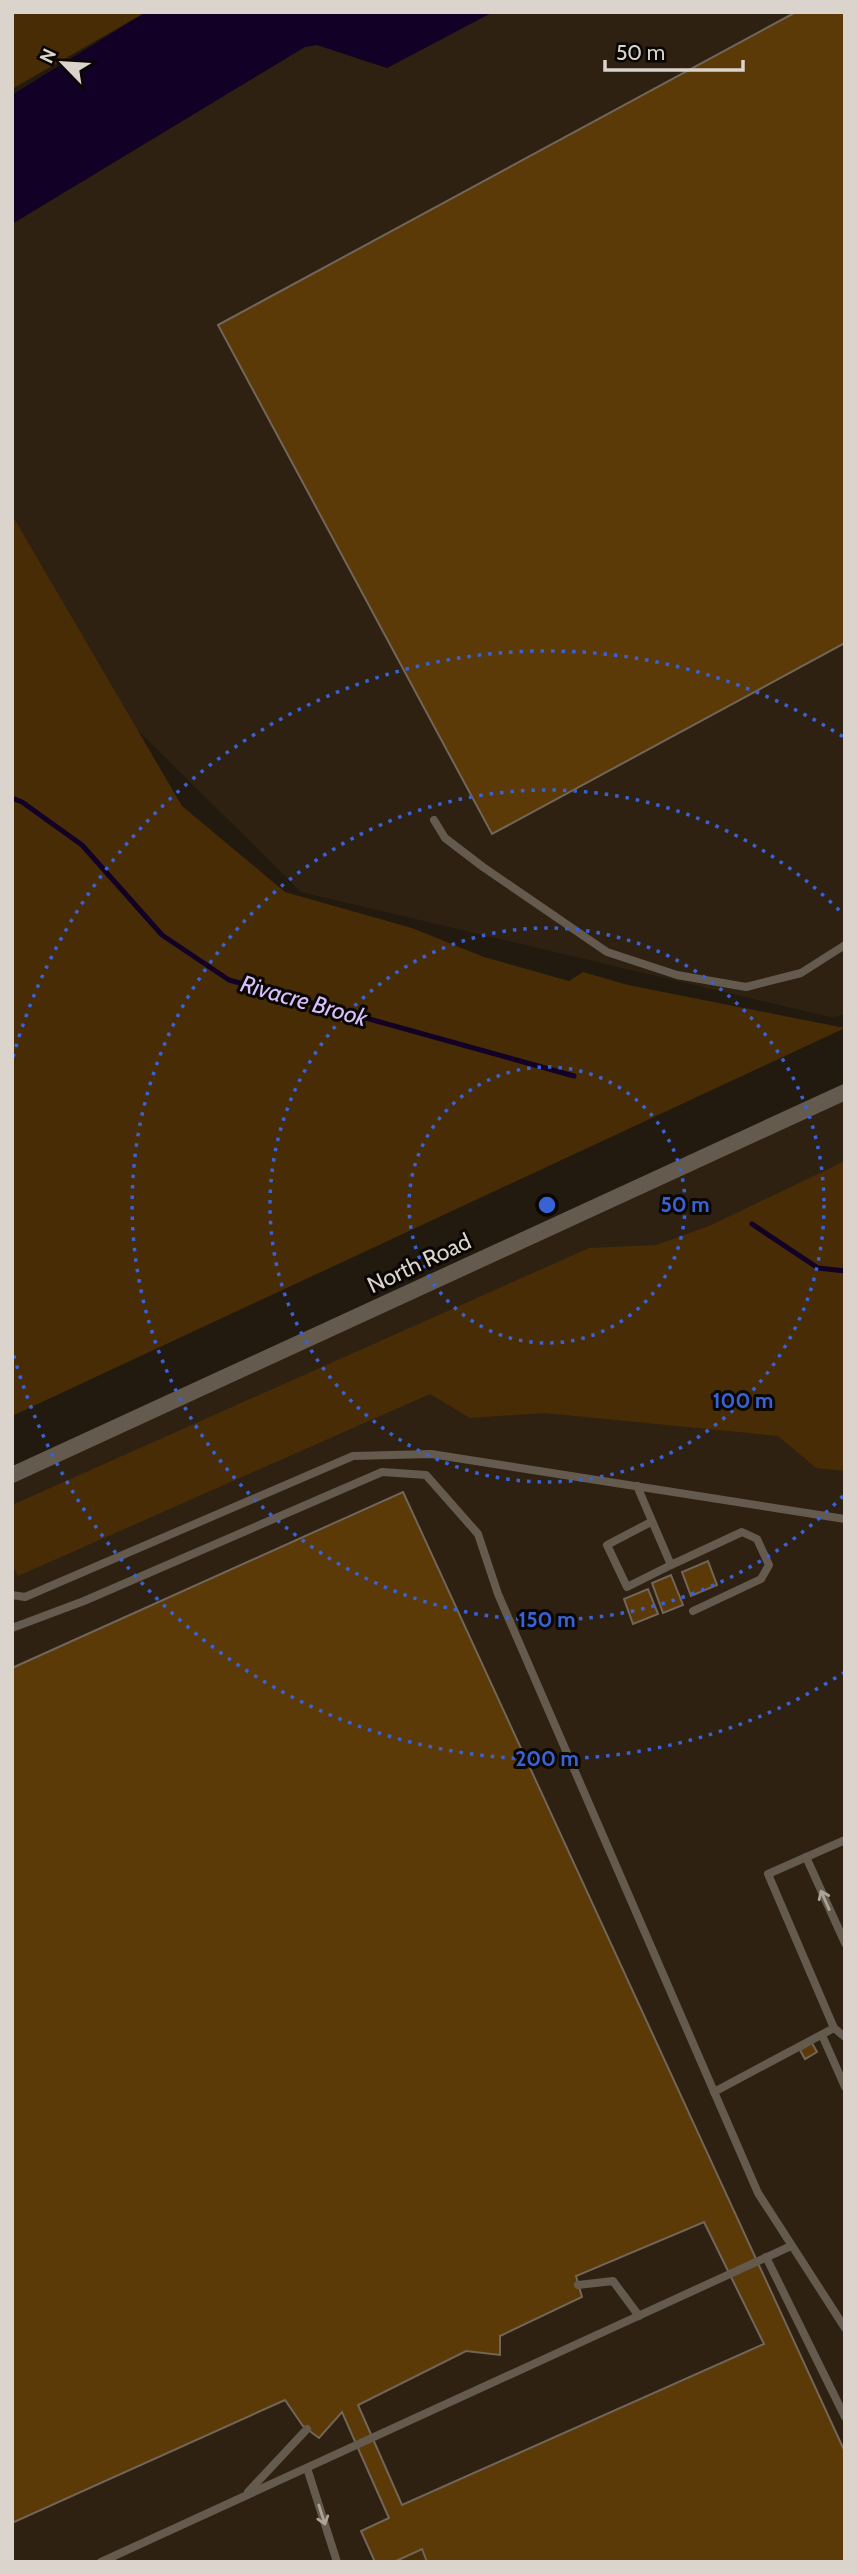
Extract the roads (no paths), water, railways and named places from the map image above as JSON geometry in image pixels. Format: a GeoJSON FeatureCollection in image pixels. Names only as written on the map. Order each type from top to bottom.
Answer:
{"type":"FeatureCollection","features":[{"type":"Feature","properties":{"kind":"street","name":"North Road"},"geometry":{"type":"LineString","coordinates":[[12,1475],[845,1091]]}},
{"type":"Feature","properties":{"kind":"lane"},"geometry":{"type":"LineString","coordinates":[[434,820],[445,838],[473,860],[607,953],[677,975],[746,987],[801,973],[845,945]]}},
{"type":"Feature","properties":{"kind":"lane"},"geometry":{"type":"LineString","coordinates":[[12,1595],[25,1597],[354,1456],[431,1454],[845,1519]]}},
{"type":"Feature","properties":{"kind":"lane"},"geometry":{"type":"LineString","coordinates":[[12,1628],[84,1601],[382,1472],[426,1475],[478,1534],[498,1594],[758,2193],[845,2328]]}},
{"type":"Feature","properties":{"kind":"lane"},"geometry":{"type":"LineString","coordinates":[[637,1486],[671,1565]]}},
{"type":"Feature","properties":{"kind":"lane"},"geometry":{"type":"LineString","coordinates":[[652,1522],[607,1545],[626,1587],[742,1532],[757,1539],[769,1565],[761,1579],[693,1611]]}},
{"type":"Feature","properties":{"kind":"lane"},"geometry":{"type":"LineString","coordinates":[[844,1841],[768,1874],[834,2028],[845,2036]]}},
{"type":"Feature","properties":{"kind":"lane"},"geometry":{"type":"LineString","coordinates":[[806,1857],[845,1943]]}},
{"type":"Feature","properties":{"kind":"lane"},"geometry":{"type":"LineString","coordinates":[[714,2092],[834,2028]]}},
{"type":"Feature","properties":{"kind":"lane"},"geometry":{"type":"LineString","coordinates":[[822,2035],[845,2087]]}},
{"type":"Feature","properties":{"kind":"lane"},"geometry":{"type":"LineString","coordinates":[[101,2562],[791,2246]]}},
{"type":"Feature","properties":{"kind":"lane"},"geometry":{"type":"LineString","coordinates":[[766,2258],[845,2417]]}},
{"type":"Feature","properties":{"kind":"lane"},"geometry":{"type":"LineString","coordinates":[[579,2285],[613,2281],[639,2316]]}},
{"type":"Feature","properties":{"kind":"lane"},"geometry":{"type":"LineString","coordinates":[[243,2497],[307,2429]]}},
{"type":"Feature","properties":{"kind":"lane"},"geometry":{"type":"LineString","coordinates":[[307,2468],[337,2562]]}},
{"type":"Feature","properties":{"kind":"waterway","name":"Rivacre Brook"},"geometry":{"type":"LineString","coordinates":[[12,798],[22,802],[82,845],[162,935],[229,980],[574,1076]]}},
{"type":"Feature","properties":{"kind":"waterway"},"geometry":{"type":"LineString","coordinates":[[752,1224],[818,1268],[845,1271]]}}]}
